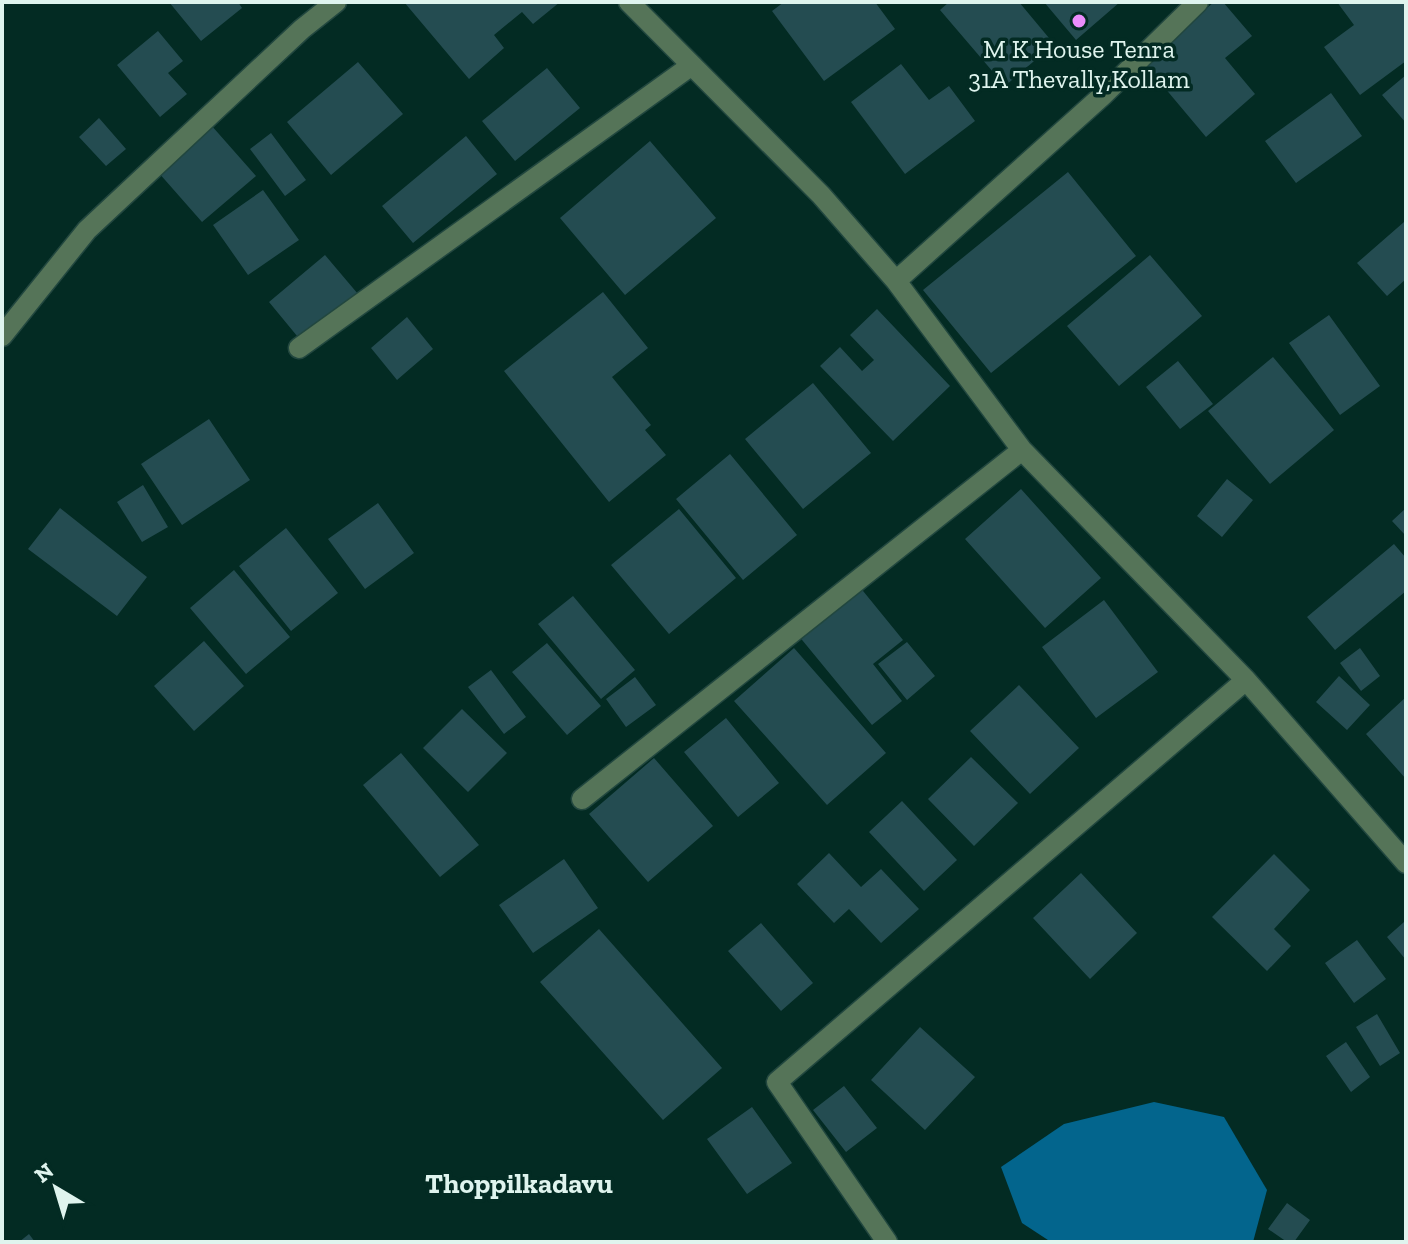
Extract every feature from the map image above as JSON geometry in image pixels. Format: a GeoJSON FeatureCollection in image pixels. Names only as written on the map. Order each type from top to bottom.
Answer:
{"type":"FeatureCollection","features":[{"type":"Feature","properties":{"kind":"street"},"geometry":{"type":"LineString","coordinates":[[2,336],[87,230],[311,10],[336,2]]}},
{"type":"Feature","properties":{"kind":"street"},"geometry":{"type":"LineString","coordinates":[[629,2],[821,195],[896,281],[1022,450],[1246,680],[1406,863]]}},
{"type":"Feature","properties":{"kind":"street"},"geometry":{"type":"LineString","coordinates":[[896,281],[1102,96],[1198,2]]}},
{"type":"Feature","properties":{"kind":"street"},"geometry":{"type":"LineString","coordinates":[[299,348],[692,65]]}},
{"type":"Feature","properties":{"kind":"street"},"geometry":{"type":"LineString","coordinates":[[582,799],[1022,450]]}},
{"type":"Feature","properties":{"kind":"street"},"geometry":{"type":"LineString","coordinates":[[887,1242],[777,1082],[1246,680]]}},
{"type":"Feature","properties":{"kind":"water"},"geometry":{"type":"Polygon","coordinates":[[[1154,1102],[1224,1117],[1267,1190],[1253,1242],[1051,1242],[1022,1223],[1001,1167],[1064,1124],[1154,1102]]]}},
{"type":"Feature","properties":{"kind":"building"},"geometry":{"type":"Polygon","coordinates":[[[169,2],[238,2],[242,8],[201,41],[169,2]]]}},
{"type":"Feature","properties":{"kind":"building"},"geometry":{"type":"Polygon","coordinates":[[[404,2],[560,2],[533,24],[522,12],[494,35],[504,48],[469,79],[404,2]]]}},
{"type":"Feature","properties":{"kind":"building"},"geometry":{"type":"Polygon","coordinates":[[[784,2],[875,2],[895,29],[824,81],[772,11],[784,2]]]}},
{"type":"Feature","properties":{"kind":"building"},"geometry":{"type":"Polygon","coordinates":[[[949,2],[1019,2],[1054,44],[1005,86],[940,10],[949,2]]]}},
{"type":"Feature","properties":{"kind":"building","name":"M K House Tenra 31A Thevally,Kollam"},"geometry":{"type":"Polygon","coordinates":[[[1044,2],[1120,2],[1076,40],[1044,2]]]}},
{"type":"Feature","properties":{"kind":"building"},"geometry":{"type":"Polygon","coordinates":[[[1214,2],[1223,2],[1252,36],[1225,58],[1255,94],[1206,137],[1143,62],[1214,2]]]}},
{"type":"Feature","properties":{"kind":"building"},"geometry":{"type":"Polygon","coordinates":[[[1337,2],[1406,2],[1406,61],[1360,95],[1324,47],[1354,25],[1337,2]]]}},
{"type":"Feature","properties":{"kind":"building"},"geometry":{"type":"Polygon","coordinates":[[[158,31],[183,61],[168,73],[187,94],[160,117],[117,65],[158,31]]]}},
{"type":"Feature","properties":{"kind":"building"},"geometry":{"type":"Polygon","coordinates":[[[358,62],[403,114],[331,175],[287,122],[358,62]]]}},
{"type":"Feature","properties":{"kind":"building"},"geometry":{"type":"Polygon","coordinates":[[[901,64],[929,100],[949,86],[975,121],[905,174],[851,102],[901,64]]]}},
{"type":"Feature","properties":{"kind":"building"},"geometry":{"type":"Polygon","coordinates":[[[547,68],[580,108],[515,161],[482,121],[547,68]]]}},
{"type":"Feature","properties":{"kind":"building"},"geometry":{"type":"Polygon","coordinates":[[[1406,75],[1406,123],[1382,95],[1406,75]]]}},
{"type":"Feature","properties":{"kind":"building"},"geometry":{"type":"Polygon","coordinates":[[[1331,93],[1362,136],[1296,183],[1265,141],[1331,93]]]}},
{"type":"Feature","properties":{"kind":"building"},"geometry":{"type":"Polygon","coordinates":[[[99,118],[126,149],[106,166],[79,137],[99,118]]]}},
{"type":"Feature","properties":{"kind":"building"},"geometry":{"type":"Polygon","coordinates":[[[211,125],[256,176],[202,222],[158,172],[211,125]]]}},
{"type":"Feature","properties":{"kind":"building"},"geometry":{"type":"Polygon","coordinates":[[[271,133],[306,180],[285,196],[250,149],[271,133]]]}},
{"type":"Feature","properties":{"kind":"building"},"geometry":{"type":"Polygon","coordinates":[[[466,136],[497,174],[413,243],[382,206],[466,136]]]}},
{"type":"Feature","properties":{"kind":"building"},"geometry":{"type":"Polygon","coordinates":[[[650,141],[716,218],[625,295],[560,218],[650,141]]]}},
{"type":"Feature","properties":{"kind":"building"},"geometry":{"type":"Polygon","coordinates":[[[1068,172],[1136,256],[991,373],[923,290],[1068,172]]]}},
{"type":"Feature","properties":{"kind":"building"},"geometry":{"type":"Polygon","coordinates":[[[263,190],[299,240],[248,275],[213,225],[263,190]]]}},
{"type":"Feature","properties":{"kind":"building"},"geometry":{"type":"Polygon","coordinates":[[[1404,222],[1406,279],[1387,296],[1357,263],[1404,222]]]}},
{"type":"Feature","properties":{"kind":"building"},"geometry":{"type":"Polygon","coordinates":[[[325,255],[358,294],[302,342],[269,302],[325,255]]]}},
{"type":"Feature","properties":{"kind":"building"},"geometry":{"type":"Polygon","coordinates":[[[1150,255],[1202,316],[1119,386],[1067,326],[1150,255]]]}},
{"type":"Feature","properties":{"kind":"building"},"geometry":{"type":"Polygon","coordinates":[[[603,292],[648,348],[612,377],[651,425],[645,430],[666,455],[609,502],[504,371],[603,292]]]}},
{"type":"Feature","properties":{"kind":"building"},"geometry":{"type":"Polygon","coordinates":[[[877,309],[950,386],[893,441],[820,366],[840,347],[862,371],[874,360],[850,335],[877,309]]]}},
{"type":"Feature","properties":{"kind":"building"},"geometry":{"type":"Polygon","coordinates":[[[1329,315],[1380,386],[1340,415],[1289,343],[1329,315]]]}},
{"type":"Feature","properties":{"kind":"building"},"geometry":{"type":"Polygon","coordinates":[[[407,317],[433,349],[397,380],[371,348],[407,317]]]}},
{"type":"Feature","properties":{"kind":"building"},"geometry":{"type":"Polygon","coordinates":[[[1273,357],[1334,430],[1270,484],[1208,411],[1273,357]]]}},
{"type":"Feature","properties":{"kind":"building"},"geometry":{"type":"Polygon","coordinates":[[[1178,361],[1213,404],[1180,429],[1146,387],[1178,361]]]}},
{"type":"Feature","properties":{"kind":"building"},"geometry":{"type":"Polygon","coordinates":[[[813,383],[871,453],[803,509],[745,439],[813,383]]]}},
{"type":"Feature","properties":{"kind":"building"},"geometry":{"type":"Polygon","coordinates":[[[209,419],[250,480],[182,525],[141,464],[209,419]]]}},
{"type":"Feature","properties":{"kind":"building"},"geometry":{"type":"Polygon","coordinates":[[[730,454],[797,535],[743,580],[676,499],[730,454]]]}},
{"type":"Feature","properties":{"kind":"building"},"geometry":{"type":"Polygon","coordinates":[[[1227,479],[1253,500],[1222,537],[1197,516],[1227,479]]]}},
{"type":"Feature","properties":{"kind":"building"},"geometry":{"type":"Polygon","coordinates":[[[143,485],[168,527],[142,542],[117,502],[143,485]]]}},
{"type":"Feature","properties":{"kind":"building"},"geometry":{"type":"Polygon","coordinates":[[[1021,489],[1101,578],[1045,628],[965,539],[1021,489]]]}},
{"type":"Feature","properties":{"kind":"building"},"geometry":{"type":"Polygon","coordinates":[[[378,503],[414,553],[365,589],[328,539],[378,503]]]}},
{"type":"Feature","properties":{"kind":"building"},"geometry":{"type":"Polygon","coordinates":[[[60,508],[147,577],[117,616],[28,549],[60,508]]]}},
{"type":"Feature","properties":{"kind":"building"},"geometry":{"type":"Polygon","coordinates":[[[1406,508],[1406,536],[1392,521],[1406,508]]]}},
{"type":"Feature","properties":{"kind":"building"},"geometry":{"type":"Polygon","coordinates":[[[679,509],[736,578],[669,634],[611,565],[679,509]]]}},
{"type":"Feature","properties":{"kind":"building"},"geometry":{"type":"Polygon","coordinates":[[[286,528],[338,593],[291,631],[239,566],[286,528]]]}},
{"type":"Feature","properties":{"kind":"building"},"geometry":{"type":"Polygon","coordinates":[[[1394,544],[1406,558],[1406,591],[1335,650],[1307,617],[1394,544]]]}},
{"type":"Feature","properties":{"kind":"building"},"geometry":{"type":"Polygon","coordinates":[[[234,570],[290,637],[246,674],[190,608],[234,570]]]}},
{"type":"Feature","properties":{"kind":"building"},"geometry":{"type":"Polygon","coordinates":[[[859,586],[903,640],[873,664],[902,701],[872,725],[798,635],[859,586]]]}},
{"type":"Feature","properties":{"kind":"building"},"geometry":{"type":"Polygon","coordinates":[[[573,596],[635,670],[601,699],[538,624],[573,596]]]}},
{"type":"Feature","properties":{"kind":"building"},"geometry":{"type":"Polygon","coordinates":[[[1104,600],[1158,672],[1096,718],[1042,647],[1104,600]]]}},
{"type":"Feature","properties":{"kind":"building"},"geometry":{"type":"Polygon","coordinates":[[[204,641],[244,686],[194,731],[154,686],[204,641]]]}},
{"type":"Feature","properties":{"kind":"building"},"geometry":{"type":"Polygon","coordinates":[[[907,642],[935,676],[907,700],[878,664],[907,642]]]}},
{"type":"Feature","properties":{"kind":"building"},"geometry":{"type":"Polygon","coordinates":[[[547,643],[601,706],[567,735],[512,672],[547,643]]]}},
{"type":"Feature","properties":{"kind":"building"},"geometry":{"type":"Polygon","coordinates":[[[794,648],[886,753],[827,805],[734,701],[794,648]]]}},
{"type":"Feature","properties":{"kind":"building"},"geometry":{"type":"Polygon","coordinates":[[[1360,648],[1380,676],[1361,691],[1340,663],[1360,648]]]}},
{"type":"Feature","properties":{"kind":"building"},"geometry":{"type":"Polygon","coordinates":[[[491,670],[526,717],[504,734],[468,687],[491,670]]]}},
{"type":"Feature","properties":{"kind":"building"},"geometry":{"type":"Polygon","coordinates":[[[1339,676],[1370,705],[1347,730],[1316,702],[1339,676]]]}},
{"type":"Feature","properties":{"kind":"building"},"geometry":{"type":"Polygon","coordinates":[[[635,677],[656,705],[626,727],[606,699],[635,677]]]}},
{"type":"Feature","properties":{"kind":"building"},"geometry":{"type":"Polygon","coordinates":[[[1019,685],[1079,748],[1030,794],[970,731],[1019,685]]]}},
{"type":"Feature","properties":{"kind":"building"},"geometry":{"type":"Polygon","coordinates":[[[1406,697],[1406,779],[1366,734],[1406,697]]]}},
{"type":"Feature","properties":{"kind":"building"},"geometry":{"type":"Polygon","coordinates":[[[462,709],[507,753],[468,792],[423,748],[462,709]]]}},
{"type":"Feature","properties":{"kind":"building"},"geometry":{"type":"Polygon","coordinates":[[[726,718],[779,783],[738,817],[684,752],[726,718]]]}},
{"type":"Feature","properties":{"kind":"building"},"geometry":{"type":"Polygon","coordinates":[[[401,753],[479,845],[440,877],[363,785],[401,753]]]}},
{"type":"Feature","properties":{"kind":"building"},"geometry":{"type":"Polygon","coordinates":[[[971,757],[1018,803],[974,846],[928,799],[971,757]]]}},
{"type":"Feature","properties":{"kind":"building"},"geometry":{"type":"Polygon","coordinates":[[[654,758],[713,826],[648,882],[589,814],[654,758]]]}},
{"type":"Feature","properties":{"kind":"building"},"geometry":{"type":"Polygon","coordinates":[[[902,801],[957,860],[924,891],[869,832],[902,801]]]}},
{"type":"Feature","properties":{"kind":"building"},"geometry":{"type":"Polygon","coordinates":[[[829,853],[861,887],[881,869],[919,909],[881,943],[849,909],[834,923],[797,884],[829,853]]]}},
{"type":"Feature","properties":{"kind":"building"},"geometry":{"type":"Polygon","coordinates":[[[1274,854],[1310,890],[1274,929],[1291,946],[1267,971],[1212,917],[1274,854]]]}},
{"type":"Feature","properties":{"kind":"building"},"geometry":{"type":"Polygon","coordinates":[[[564,859],[598,908],[533,953],[499,905],[564,859]]]}},
{"type":"Feature","properties":{"kind":"building"},"geometry":{"type":"Polygon","coordinates":[[[1081,873],[1137,933],[1090,979],[1033,918],[1081,873]]]}},
{"type":"Feature","properties":{"kind":"building"},"geometry":{"type":"Polygon","coordinates":[[[1404,922],[1406,925],[1406,960],[1387,937],[1404,922]]]}},
{"type":"Feature","properties":{"kind":"building"},"geometry":{"type":"Polygon","coordinates":[[[761,923],[813,983],[781,1011],[728,951],[761,923]]]}},
{"type":"Feature","properties":{"kind":"building"},"geometry":{"type":"Polygon","coordinates":[[[599,929],[722,1068],[663,1120],[540,982],[599,929]]]}},
{"type":"Feature","properties":{"kind":"building"},"geometry":{"type":"Polygon","coordinates":[[[1357,940],[1386,979],[1354,1003],[1325,963],[1357,940]]]}},
{"type":"Feature","properties":{"kind":"building"},"geometry":{"type":"Polygon","coordinates":[[[1377,1014],[1400,1053],[1380,1066],[1356,1027],[1377,1014]]]}},
{"type":"Feature","properties":{"kind":"building"},"geometry":{"type":"Polygon","coordinates":[[[920,1027],[975,1077],[925,1130],[871,1080],[920,1027]]]}},
{"type":"Feature","properties":{"kind":"building"},"geometry":{"type":"Polygon","coordinates":[[[1346,1042],[1370,1077],[1351,1092],[1326,1056],[1346,1042]]]}},
{"type":"Feature","properties":{"kind":"building"},"geometry":{"type":"Polygon","coordinates":[[[844,1086],[877,1128],[846,1152],[813,1110],[844,1086]]]}},
{"type":"Feature","properties":{"kind":"building"},"geometry":{"type":"Polygon","coordinates":[[[752,1107],[792,1163],[747,1194],[707,1139],[752,1107]]]}},
{"type":"Feature","properties":{"kind":"building"},"geometry":{"type":"Polygon","coordinates":[[[1287,1203],[1310,1220],[1294,1242],[1287,1242],[1268,1229],[1287,1203]]]}},
{"type":"Feature","properties":{"kind":"building"},"geometry":{"type":"Polygon","coordinates":[[[29,1234],[35,1242],[19,1242],[29,1234]]]}},
{"type":"Feature","properties":{"kind":"place","name":"M K House Tenra 31A Thevally,Kollam"},"geometry":{"type":"Point","coordinates":[1079,21]}},
{"type":"Feature","properties":{"kind":"district","name":"Thoppilkadavu"},"geometry":{"type":"Point","coordinates":[519,1183]}}]}
